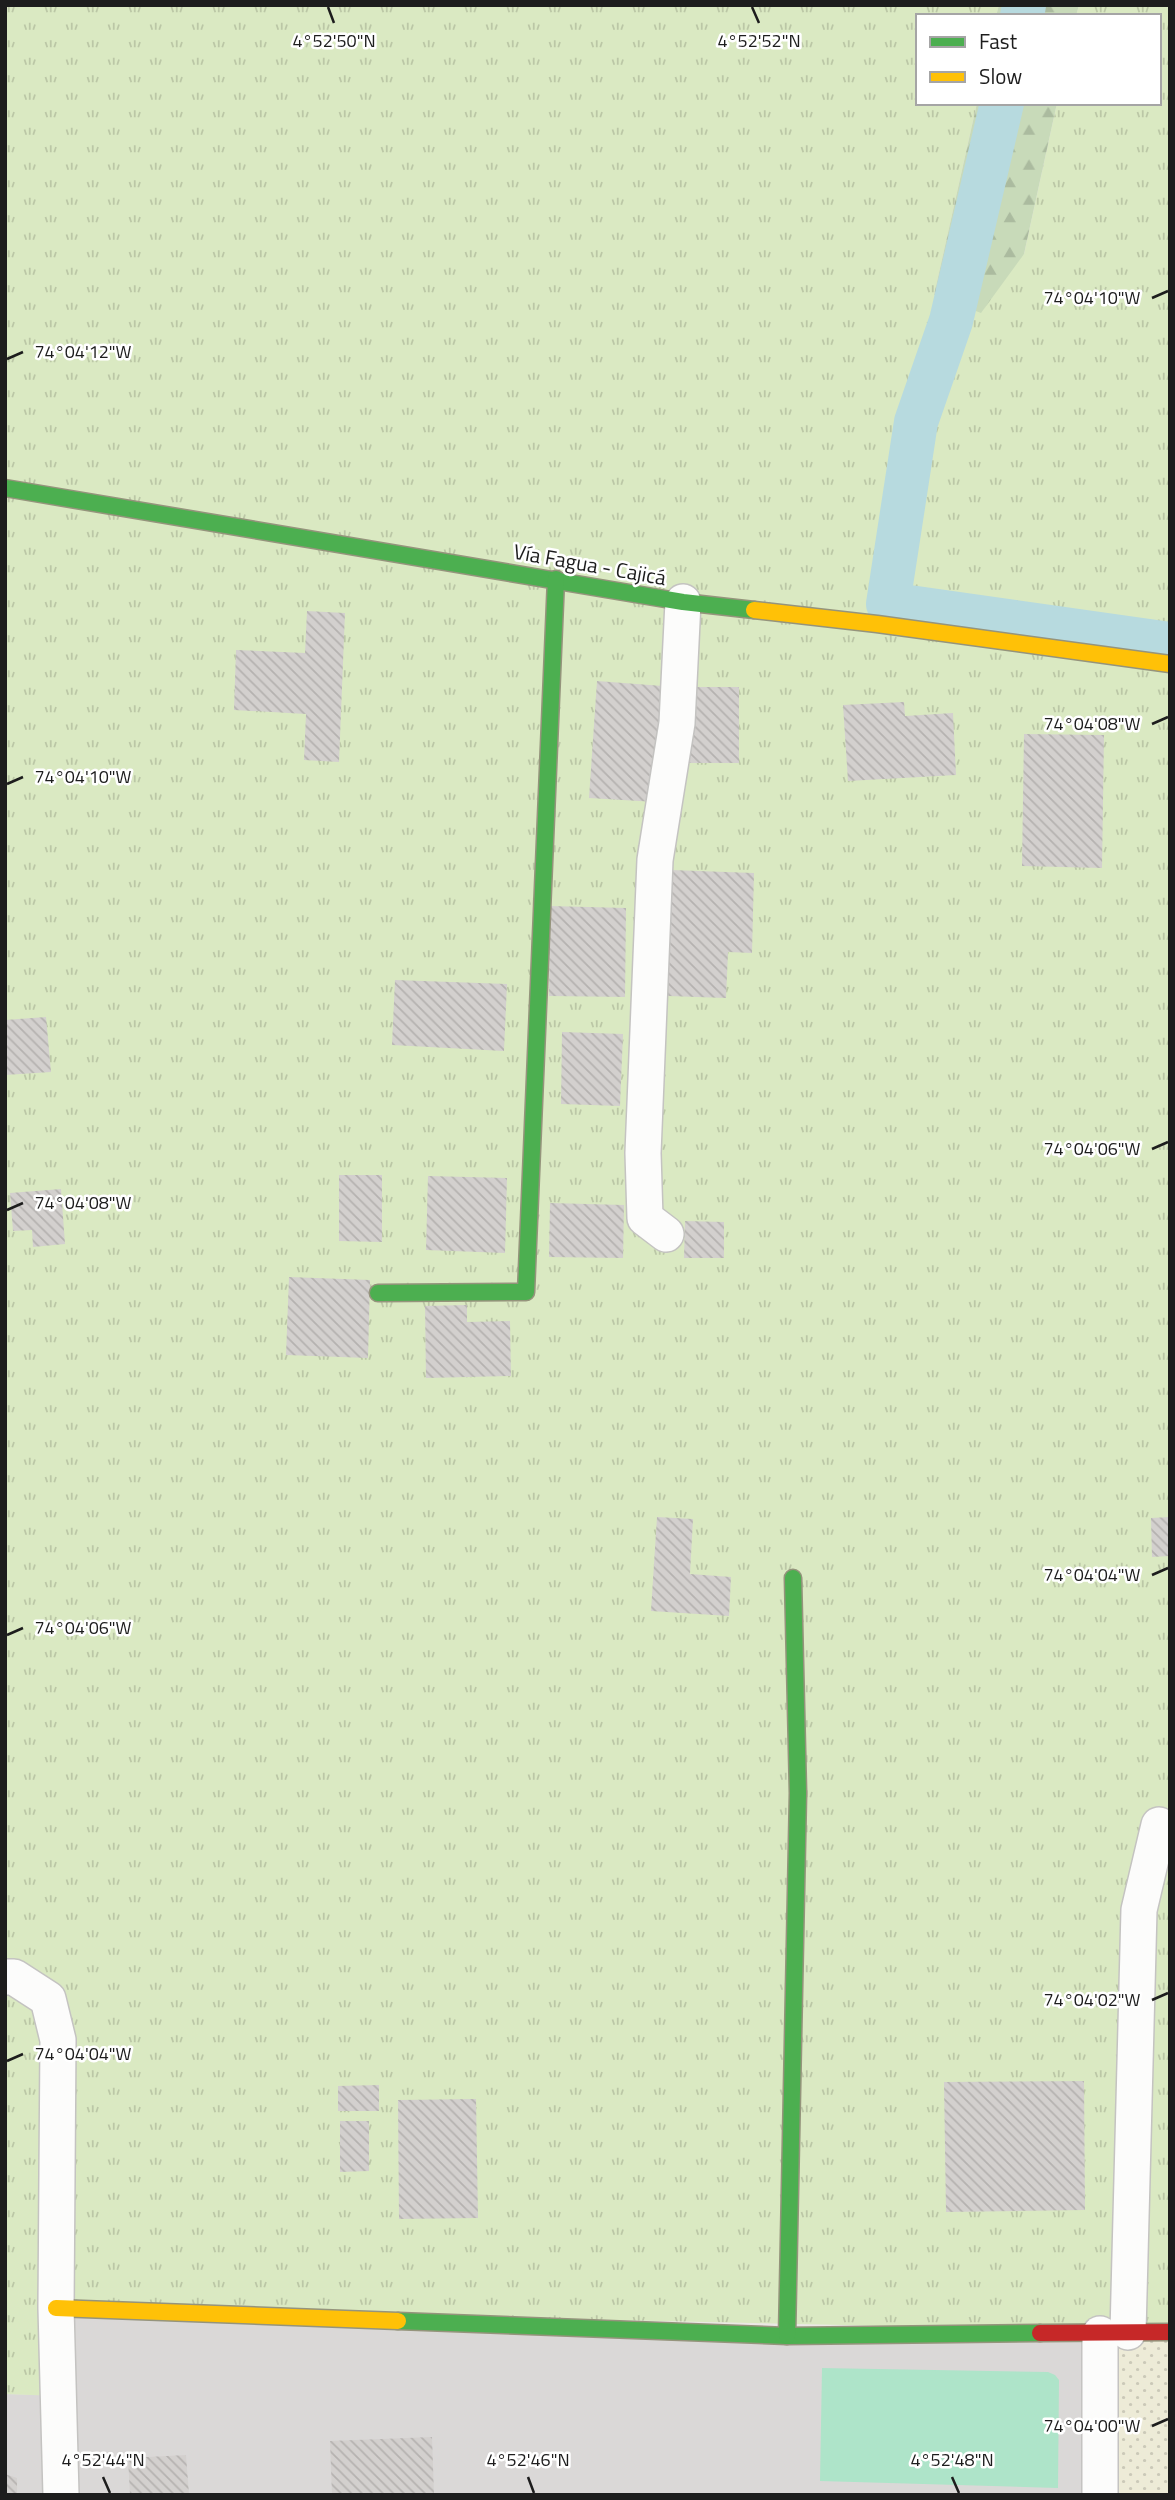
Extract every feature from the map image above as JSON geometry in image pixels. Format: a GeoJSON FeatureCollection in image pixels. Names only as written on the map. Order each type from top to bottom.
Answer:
{"type":"FeatureCollection","features":[{"type":"Feature","properties":{"kind":"street","name":"Vía Fagua - Cajicá"},"geometry":{"type":"LineString","coordinates":[[5,488],[683,602],[877,624],[1170,664]]}},
{"type":"Feature","properties":{"kind":"street"},"geometry":{"type":"LineString","coordinates":[[378,1293],[526,1292],[556,579]]}},
{"type":"Feature","properties":{"kind":"street"},"geometry":{"type":"LineString","coordinates":[[666,1234],[645,1218],[643,1153],[655,860],[677,723],[683,602]]}},
{"type":"Feature","properties":{"kind":"street"},"geometry":{"type":"LineString","coordinates":[[787,2336],[798,1793],[793,1577]]}},
{"type":"Feature","properties":{"kind":"street"},"geometry":{"type":"LineString","coordinates":[[1100,2495],[1114,2333],[1139,1910],[1159,1825]]}},
{"type":"Feature","properties":{"kind":"street"},"geometry":{"type":"LineString","coordinates":[[5,1977],[14,1977],[48,1999],[58,2040],[56,2308],[61,2495]]}},
{"type":"Feature","properties":{"kind":"street"},"geometry":{"type":"LineString","coordinates":[[56,2308],[787,2336],[1170,2332]]}},
{"type":"Feature","properties":{"kind":"shaded area"},"geometry":{"type":"Polygon","coordinates":[[[56,2308],[1100,2334],[1100,2495],[5,2495],[5,2394],[58,2395],[56,2308]]]}},
{"type":"Feature","properties":{"kind":"shaded area"},"geometry":{"type":"Polygon","coordinates":[[[1170,2332],[1170,2495],[1100,2495],[1100,2334],[1170,2332]]]}},
{"type":"Feature","properties":{"kind":"green space"},"geometry":{"type":"Polygon","coordinates":[[[5,5],[999,5],[997,14],[916,14],[916,105],[977,105],[934,295],[1024,254],[1057,105],[1161,105],[1161,14],[1077,14],[1079,5],[1170,5],[1170,2332],[57,2308],[58,2396],[5,2394],[5,5]]]}},
{"type":"Feature","properties":{"kind":"green space"},"geometry":{"type":"Polygon","coordinates":[[[999,5],[1079,5],[1077,14],[997,14],[999,5]]]}},
{"type":"Feature","properties":{"kind":"green space"},"geometry":{"type":"Polygon","coordinates":[[[977,105],[1057,105],[1024,254],[981,313],[934,295],[977,105]]]}},
{"type":"Feature","properties":{"kind":"green space"},"geometry":{"type":"Polygon","coordinates":[[[822,2368],[1048,2372],[1055,2375],[1059,2380],[1058,2488],[820,2481],[822,2368]]]}},
{"type":"Feature","properties":{"kind":"building"},"geometry":{"type":"Polygon","coordinates":[[[307,611],[345,613],[339,762],[304,760],[306,714],[234,710],[236,650],[305,653],[307,611]]]}},
{"type":"Feature","properties":{"kind":"building"},"geometry":{"type":"Polygon","coordinates":[[[597,681],[663,686],[656,802],[589,798],[597,681]]]}},
{"type":"Feature","properties":{"kind":"building"},"geometry":{"type":"Polygon","coordinates":[[[684,687],[739,687],[739,763],[685,763],[684,687]]]}},
{"type":"Feature","properties":{"kind":"building"},"geometry":{"type":"Polygon","coordinates":[[[904,702],[905,716],[953,713],[956,775],[848,781],[843,705],[904,702]]]}},
{"type":"Feature","properties":{"kind":"building"},"geometry":{"type":"Polygon","coordinates":[[[1024,734],[1104,735],[1102,868],[1022,866],[1024,734]]]}},
{"type":"Feature","properties":{"kind":"building"},"geometry":{"type":"Polygon","coordinates":[[[671,870],[754,873],[752,953],[728,952],[726,998],[668,996],[671,870]]]}},
{"type":"Feature","properties":{"kind":"building"},"geometry":{"type":"Polygon","coordinates":[[[550,906],[626,908],[625,997],[549,996],[550,906]]]}},
{"type":"Feature","properties":{"kind":"building"},"geometry":{"type":"Polygon","coordinates":[[[395,980],[507,984],[504,1051],[392,1045],[395,980]]]}},
{"type":"Feature","properties":{"kind":"building"},"geometry":{"type":"Polygon","coordinates":[[[46,1017],[51,1072],[5,1075],[5,1020],[46,1017]]]}},
{"type":"Feature","properties":{"kind":"building"},"geometry":{"type":"Polygon","coordinates":[[[562,1032],[623,1034],[620,1106],[561,1104],[562,1032]]]}},
{"type":"Feature","properties":{"kind":"building"},"geometry":{"type":"Polygon","coordinates":[[[339,1175],[382,1175],[382,1242],[339,1241],[339,1175]]]}},
{"type":"Feature","properties":{"kind":"building"},"geometry":{"type":"Polygon","coordinates":[[[428,1176],[507,1178],[505,1253],[426,1250],[428,1176]]]}},
{"type":"Feature","properties":{"kind":"building"},"geometry":{"type":"Polygon","coordinates":[[[61,1189],[65,1244],[33,1247],[32,1230],[13,1231],[10,1193],[61,1189]]]}},
{"type":"Feature","properties":{"kind":"building"},"geometry":{"type":"Polygon","coordinates":[[[550,1203],[624,1205],[623,1258],[549,1257],[550,1203]]]}},
{"type":"Feature","properties":{"kind":"building"},"geometry":{"type":"Polygon","coordinates":[[[685,1221],[724,1222],[724,1258],[684,1258],[685,1221]]]}},
{"type":"Feature","properties":{"kind":"building"},"geometry":{"type":"Polygon","coordinates":[[[289,1277],[370,1280],[368,1358],[286,1355],[289,1277]]]}},
{"type":"Feature","properties":{"kind":"building"},"geometry":{"type":"Polygon","coordinates":[[[467,1305],[467,1322],[510,1321],[511,1376],[426,1378],[425,1306],[467,1305]]]}},
{"type":"Feature","properties":{"kind":"building"},"geometry":{"type":"Polygon","coordinates":[[[657,1517],[693,1519],[690,1574],[731,1577],[729,1616],[651,1611],[657,1517]]]}},
{"type":"Feature","properties":{"kind":"building"},"geometry":{"type":"Polygon","coordinates":[[[1170,1517],[1170,1556],[1152,1557],[1151,1518],[1170,1517]]]}},
{"type":"Feature","properties":{"kind":"building"},"geometry":{"type":"Polygon","coordinates":[[[1084,2081],[1085,2210],[946,2212],[944,2082],[1084,2081]]]}},
{"type":"Feature","properties":{"kind":"building"},"geometry":{"type":"Polygon","coordinates":[[[379,2085],[379,2111],[338,2111],[338,2086],[379,2085]]]}},
{"type":"Feature","properties":{"kind":"building"},"geometry":{"type":"Polygon","coordinates":[[[476,2099],[478,2218],[399,2219],[398,2100],[476,2099]]]}},
{"type":"Feature","properties":{"kind":"building"},"geometry":{"type":"Polygon","coordinates":[[[340,2121],[369,2121],[369,2171],[340,2172],[340,2121]]]}},
{"type":"Feature","properties":{"kind":"building"},"geometry":{"type":"Polygon","coordinates":[[[432,2437],[434,2495],[332,2495],[330,2441],[432,2437]]]}},
{"type":"Feature","properties":{"kind":"building"},"geometry":{"type":"Polygon","coordinates":[[[186,2455],[189,2495],[130,2495],[128,2458],[186,2455]]]}},
{"type":"Feature","properties":{"kind":"building"},"geometry":{"type":"Polygon","coordinates":[[[5,2474],[17,2478],[17,2495],[5,2495],[5,2474]]]}},
{"type":"Feature","properties":{"kind":"waterway"},"geometry":{"type":"LineString","coordinates":[[1022,14],[1024,5]]}},
{"type":"Feature","properties":{"kind":"waterway"},"geometry":{"type":"LineString","coordinates":[[1002,105],[951,321],[916,422],[888,604],[1170,644]]}},
{"type":"Feature","properties":{"kind":"traffic: fast"},"geometry":{"type":"LineString","coordinates":[[5,488],[683,602],[754,610]]}},
{"type":"Feature","properties":{"kind":"traffic: fast"},"geometry":{"type":"LineString","coordinates":[[378,1293],[526,1292],[556,579]]}},
{"type":"Feature","properties":{"kind":"traffic: fast"},"geometry":{"type":"LineString","coordinates":[[787,2336],[798,1793],[793,1578]]}},
{"type":"Feature","properties":{"kind":"traffic: fast"},"geometry":{"type":"LineString","coordinates":[[398,2321],[787,2336],[1040,2333]]}},
{"type":"Feature","properties":{"kind":"traffic: slow"},"geometry":{"type":"LineString","coordinates":[[754,610],[1170,664]]}},
{"type":"Feature","properties":{"kind":"traffic: slow"},"geometry":{"type":"LineString","coordinates":[[56,2308],[398,2321]]}},
{"type":"Feature","properties":{"kind":"traffic: jam"},"geometry":{"type":"LineString","coordinates":[[1040,2333],[1170,2332]]}}]}
